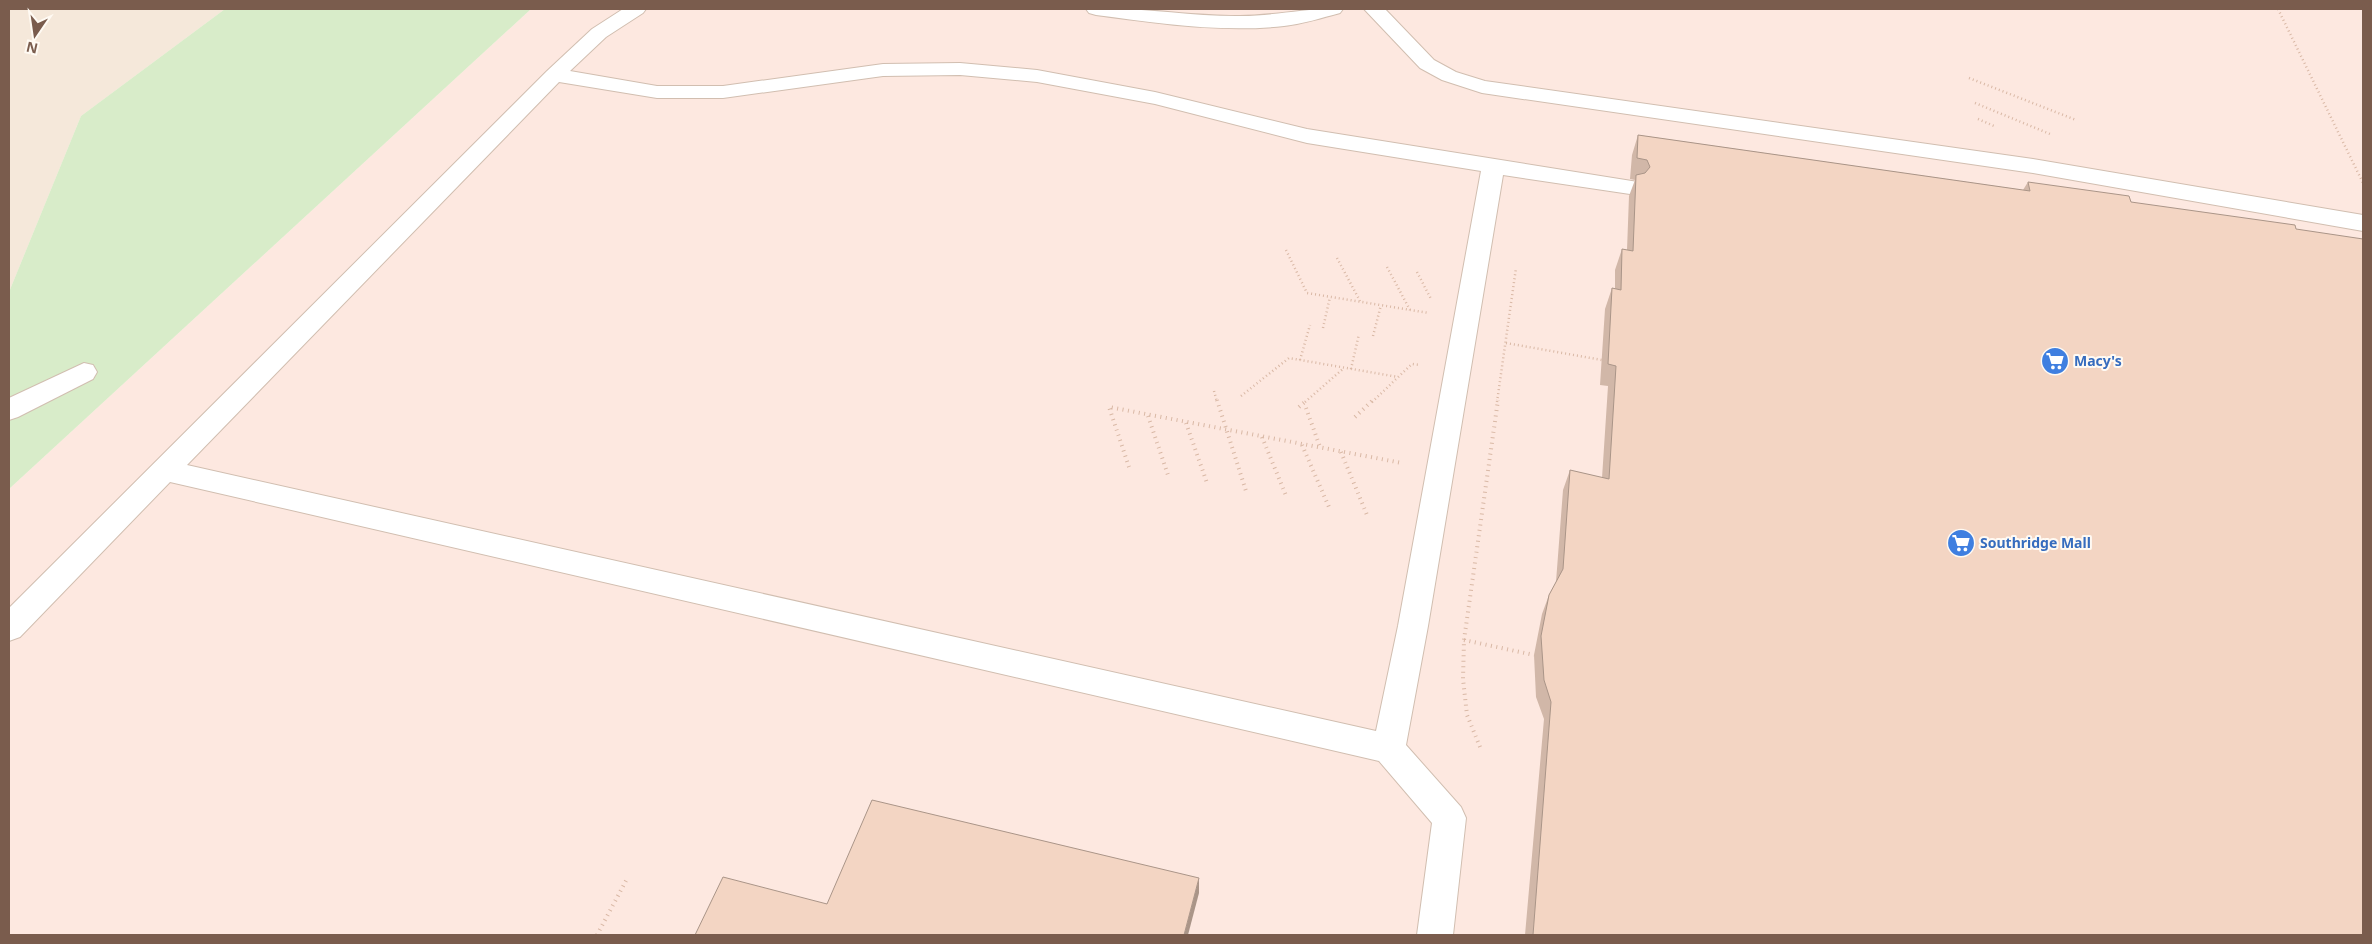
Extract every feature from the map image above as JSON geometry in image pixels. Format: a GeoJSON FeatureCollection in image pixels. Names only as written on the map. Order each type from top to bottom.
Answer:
{"type":"FeatureCollection","features":[{"type":"Feature","properties":{"kind":"street"},"geometry":{"type":"LineString","coordinates":[[9,628],[554,75],[599,33],[636,9]]}},
{"type":"Feature","properties":{"kind":"street"},"geometry":{"type":"LineString","coordinates":[[1096,9],[1163,18],[1226,23],[1285,20],[1333,9]]}},
{"type":"Feature","properties":{"kind":"street"},"geometry":{"type":"LineString","coordinates":[[1374,9],[1427,64],[1449,76],[1482,87],[2033,166],[2363,223]]}},
{"type":"Feature","properties":{"kind":"street"},"geometry":{"type":"LineString","coordinates":[[554,75],[657,92],[723,92],[883,70],[960,69],[1037,76],[1155,98],[1307,136],[1630,187]]}},
{"type":"Feature","properties":{"kind":"street"},"geometry":{"type":"LineString","coordinates":[[1390,749],[1493,166]]}},
{"type":"Feature","properties":{"kind":"street"},"geometry":{"type":"LineString","coordinates":[[9,410],[84,372]]}},
{"type":"Feature","properties":{"kind":"street"},"geometry":{"type":"LineString","coordinates":[[164,470],[1390,749],[1449,818],[1435,935]]}},
{"type":"Feature","properties":{"kind":"path"},"geometry":{"type":"LineString","coordinates":[[2278,9],[2363,183]]}},
{"type":"Feature","properties":{"kind":"path"},"geometry":{"type":"LineString","coordinates":[[1969,78],[2076,120]]}},
{"type":"Feature","properties":{"kind":"path"},"geometry":{"type":"LineString","coordinates":[[1974,102],[2053,135]]}},
{"type":"Feature","properties":{"kind":"path"},"geometry":{"type":"LineString","coordinates":[[1286,250],[1307,293],[1430,314]]}},
{"type":"Feature","properties":{"kind":"path"},"geometry":{"type":"LineString","coordinates":[[1337,258],[1360,302]]}},
{"type":"Feature","properties":{"kind":"path"},"geometry":{"type":"LineString","coordinates":[[1480,747],[1467,714],[1462,679],[1464,640],[1517,262]]}},
{"type":"Feature","properties":{"kind":"path"},"geometry":{"type":"LineString","coordinates":[[1386,267],[1410,310]]}},
{"type":"Feature","properties":{"kind":"path"},"geometry":{"type":"LineString","coordinates":[[1417,272],[1435,307]]}},
{"type":"Feature","properties":{"kind":"path"},"geometry":{"type":"LineString","coordinates":[[1323,328],[1330,297]]}},
{"type":"Feature","properties":{"kind":"path"},"geometry":{"type":"LineString","coordinates":[[1373,336],[1380,305]]}},
{"type":"Feature","properties":{"kind":"path"},"geometry":{"type":"LineString","coordinates":[[1300,360],[1310,325]]}},
{"type":"Feature","properties":{"kind":"path"},"geometry":{"type":"LineString","coordinates":[[1352,369],[1359,334]]}},
{"type":"Feature","properties":{"kind":"path"},"geometry":{"type":"LineString","coordinates":[[1506,343],[1602,360]]}},
{"type":"Feature","properties":{"kind":"path"},"geometry":{"type":"LineString","coordinates":[[1241,396],[1289,358],[1398,377]]}},
{"type":"Feature","properties":{"kind":"path"},"geometry":{"type":"LineString","coordinates":[[1355,417],[1412,364],[1421,366]]}},
{"type":"Feature","properties":{"kind":"path"},"geometry":{"type":"LineString","coordinates":[[1299,407],[1344,368]]}},
{"type":"Feature","properties":{"kind":"path"},"geometry":{"type":"LineString","coordinates":[[1214,391],[1246,490]]}},
{"type":"Feature","properties":{"kind":"path"},"geometry":{"type":"LineString","coordinates":[[1129,467],[1109,407],[1403,464]]}},
{"type":"Feature","properties":{"kind":"path"},"geometry":{"type":"LineString","coordinates":[[1306,408],[1320,448]]}},
{"type":"Feature","properties":{"kind":"path"},"geometry":{"type":"LineString","coordinates":[[1148,415],[1168,475]]}},
{"type":"Feature","properties":{"kind":"path"},"geometry":{"type":"LineString","coordinates":[[1185,422],[1207,483]]}},
{"type":"Feature","properties":{"kind":"path"},"geometry":{"type":"LineString","coordinates":[[1262,437],[1287,498]]}},
{"type":"Feature","properties":{"kind":"path"},"geometry":{"type":"LineString","coordinates":[[1302,444],[1329,507]]}},
{"type":"Feature","properties":{"kind":"path"},"geometry":{"type":"LineString","coordinates":[[1341,452],[1367,515]]}},
{"type":"Feature","properties":{"kind":"path"},"geometry":{"type":"LineString","coordinates":[[1464,640],[1534,655]]}},
{"type":"Feature","properties":{"kind":"path"},"geometry":{"type":"LineString","coordinates":[[597,935],[628,877]]}},
{"type":"Feature","properties":{"kind":"shaded area"},"geometry":{"type":"Polygon","coordinates":[[[9,9],[225,9],[81,116],[9,292],[9,9]]]}},
{"type":"Feature","properties":{"kind":"shaded area"},"geometry":{"type":"Polygon","coordinates":[[[531,9],[2363,9],[2363,935],[9,935],[9,489],[531,9]]]}},
{"type":"Feature","properties":{"kind":"green space"},"geometry":{"type":"Polygon","coordinates":[[[225,9],[531,9],[9,489],[9,292],[81,116],[225,9]]]}},
{"type":"Feature","properties":{"kind":"building","name":"Southridge Mall"},"geometry":{"type":"Polygon","coordinates":[[[1638,135],[2030,191],[2028,182],[2129,196],[2131,202],[2295,225],[2296,229],[2363,239],[2363,935],[1533,935],[1551,702],[1544,680],[1541,636],[1549,595],[1563,569],[1570,470],[1609,479],[1616,366],[1608,364],[1612,288],[1621,290],[1622,249],[1633,251],[1636,175],[1645,173],[1650,167],[1647,160],[1637,158],[1638,135]]]}},
{"type":"Feature","properties":{"kind":"building"},"geometry":{"type":"Polygon","coordinates":[[[872,800],[1199,878],[1184,935],[695,935],[723,877],[827,904],[872,800]]]}},
{"type":"Feature","properties":{"kind":"place","name":"Macy's"},"geometry":{"type":"Point","coordinates":[2055,361]}},
{"type":"Feature","properties":{"kind":"place","name":"Southridge Mall"},"geometry":{"type":"Point","coordinates":[1961,543]}}]}
